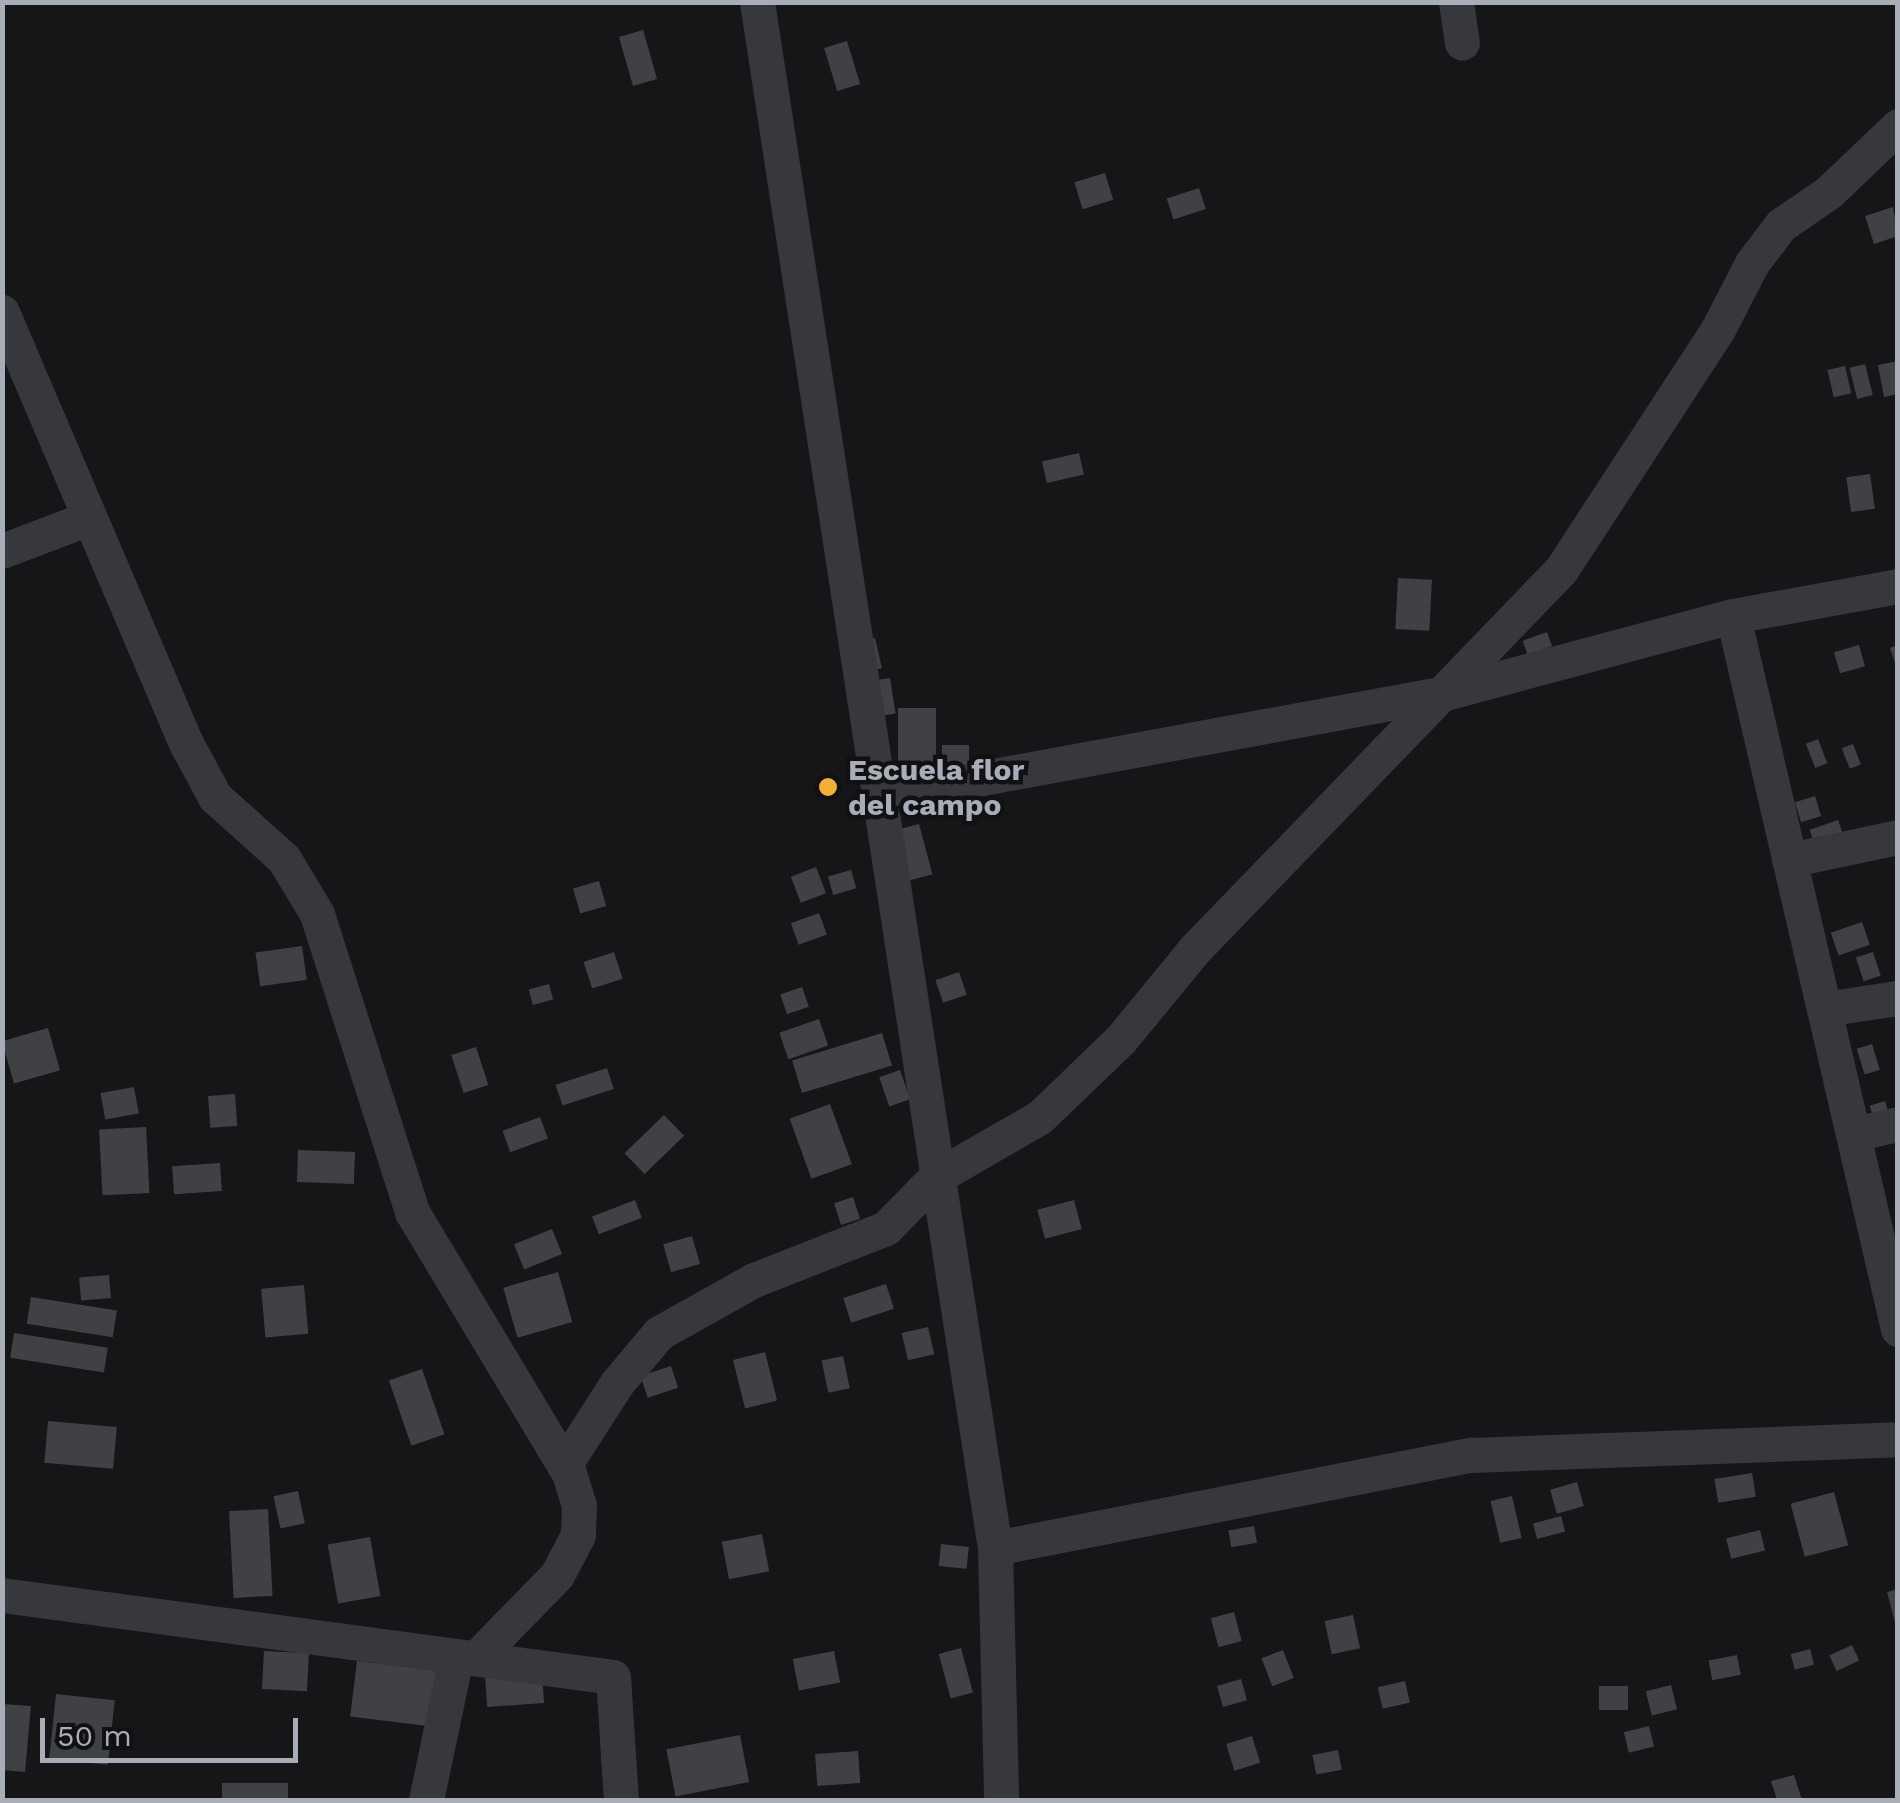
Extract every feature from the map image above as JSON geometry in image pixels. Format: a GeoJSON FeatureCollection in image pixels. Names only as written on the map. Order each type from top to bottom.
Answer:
{"type":"FeatureCollection","features":[{"type":"Feature","properties":{"kind":"street"},"geometry":{"type":"LineString","coordinates":[[758,2],[995,1548],[1001,1800]]}},
{"type":"Feature","properties":{"kind":"street"},"geometry":{"type":"LineString","coordinates":[[1456,2],[1462,43]]}},
{"type":"Feature","properties":{"kind":"street"},"geometry":{"type":"LineString","coordinates":[[566,1464],[617,1383],[659,1333],[754,1280],[886,1228],[936,1177],[1040,1118],[1561,570],[1781,225],[1829,192],[1898,126]]}},
{"type":"Feature","properties":{"kind":"street"},"geometry":{"type":"LineString","coordinates":[[2,312],[89,518],[215,797],[284,859],[317,914],[412,1212],[566,1464],[579,1505],[578,1534],[557,1576],[467,1657],[426,1800]]}},
{"type":"Feature","properties":{"kind":"street"},"geometry":{"type":"LineString","coordinates":[[2,551],[89,518]]}},
{"type":"Feature","properties":{"kind":"street"},"geometry":{"type":"LineString","coordinates":[[879,797],[1445,693],[1733,616],[1898,586]]}},
{"type":"Feature","properties":{"kind":"street"},"geometry":{"type":"LineString","coordinates":[[1733,616],[1853,1134],[1889,1258],[1898,1328]]}},
{"type":"Feature","properties":{"kind":"street"},"geometry":{"type":"LineString","coordinates":[[1790,860],[1898,838]]}},
{"type":"Feature","properties":{"kind":"street"},"geometry":{"type":"LineString","coordinates":[[1824,1010],[1898,998]]}},
{"type":"Feature","properties":{"kind":"street"},"geometry":{"type":"LineString","coordinates":[[1853,1134],[1898,1124]]}},
{"type":"Feature","properties":{"kind":"street"},"geometry":{"type":"LineString","coordinates":[[995,1548],[1471,1455],[1898,1439]]}},
{"type":"Feature","properties":{"kind":"street"},"geometry":{"type":"LineString","coordinates":[[2,1595],[613,1677],[621,1800]]}},
{"type":"Feature","properties":{"kind":"building"},"geometry":{"type":"Polygon","coordinates":[[[643,30],[657,79],[633,86],[619,37],[643,30]]]}},
{"type":"Feature","properties":{"kind":"building"},"geometry":{"type":"Polygon","coordinates":[[[847,41],[860,84],[837,91],[824,48],[847,41]]]}},
{"type":"Feature","properties":{"kind":"building"},"geometry":{"type":"Polygon","coordinates":[[[1105,173],[1113,200],[1083,209],[1074,182],[1105,173]]]}},
{"type":"Feature","properties":{"kind":"building"},"geometry":{"type":"Polygon","coordinates":[[[1199,188],[1206,209],[1173,219],[1167,199],[1199,188]]]}},
{"type":"Feature","properties":{"kind":"building"},"geometry":{"type":"Polygon","coordinates":[[[1893,207],[1898,236],[1874,244],[1865,216],[1893,207]]]}},
{"type":"Feature","properties":{"kind":"building"},"geometry":{"type":"Polygon","coordinates":[[[1898,361],[1898,394],[1884,397],[1878,365],[1898,361]]]}},
{"type":"Feature","properties":{"kind":"building"},"geometry":{"type":"Polygon","coordinates":[[[1865,364],[1873,395],[1857,399],[1849,368],[1865,364]]]}},
{"type":"Feature","properties":{"kind":"building"},"geometry":{"type":"Polygon","coordinates":[[[1845,366],[1851,393],[1834,397],[1827,370],[1845,366]]]}},
{"type":"Feature","properties":{"kind":"building"},"geometry":{"type":"Polygon","coordinates":[[[1079,453],[1084,474],[1047,483],[1042,462],[1079,453]]]}},
{"type":"Feature","properties":{"kind":"building"},"geometry":{"type":"Polygon","coordinates":[[[1870,474],[1875,509],[1851,512],[1846,477],[1870,474]]]}},
{"type":"Feature","properties":{"kind":"building"},"geometry":{"type":"Polygon","coordinates":[[[1398,578],[1432,580],[1429,631],[1395,629],[1398,578]]]}},
{"type":"Feature","properties":{"kind":"building"},"geometry":{"type":"Polygon","coordinates":[[[1547,632],[1552,646],[1528,655],[1523,641],[1547,632]]]}},
{"type":"Feature","properties":{"kind":"building"},"geometry":{"type":"Polygon","coordinates":[[[875,638],[882,668],[867,672],[860,641],[875,638]]]}},
{"type":"Feature","properties":{"kind":"building"},"geometry":{"type":"Polygon","coordinates":[[[1859,645],[1865,666],[1840,673],[1834,652],[1859,645]]]}},
{"type":"Feature","properties":{"kind":"building"},"geometry":{"type":"Polygon","coordinates":[[[1898,645],[1898,669],[1897,669],[1890,648],[1898,645]]]}},
{"type":"Feature","properties":{"kind":"building"},"geometry":{"type":"Polygon","coordinates":[[[890,678],[896,714],[871,717],[865,682],[890,678]]]}},
{"type":"Feature","properties":{"kind":"building"},"geometry":{"type":"Polygon","coordinates":[[[898,708],[936,708],[936,763],[898,763],[898,708]]]}},
{"type":"Feature","properties":{"kind":"building"},"geometry":{"type":"Polygon","coordinates":[[[1818,739],[1827,763],[1815,768],[1806,744],[1818,739]]]}},
{"type":"Feature","properties":{"kind":"building"},"geometry":{"type":"Polygon","coordinates":[[[1853,744],[1861,765],[1850,769],[1842,748],[1853,744]]]}},
{"type":"Feature","properties":{"kind":"building"},"geometry":{"type":"Polygon","coordinates":[[[942,745],[969,745],[969,773],[942,773],[942,745]]]}},
{"type":"Feature","properties":{"kind":"building"},"geometry":{"type":"Polygon","coordinates":[[[1815,796],[1821,816],[1801,822],[1795,802],[1815,796]]]}},
{"type":"Feature","properties":{"kind":"building"},"geometry":{"type":"Polygon","coordinates":[[[1838,820],[1846,843],[1817,852],[1810,830],[1838,820]]]}},
{"type":"Feature","properties":{"kind":"building"},"geometry":{"type":"Polygon","coordinates":[[[919,824],[932,874],[901,883],[887,833],[919,824]]]}},
{"type":"Feature","properties":{"kind":"building"},"geometry":{"type":"Polygon","coordinates":[[[816,867],[826,893],[801,903],[791,877],[816,867]]]}},
{"type":"Feature","properties":{"kind":"building"},"geometry":{"type":"Polygon","coordinates":[[[851,870],[856,888],[833,895],[828,877],[851,870]]]}},
{"type":"Feature","properties":{"kind":"building"},"geometry":{"type":"Polygon","coordinates":[[[599,881],[606,906],[580,913],[573,888],[599,881]]]}},
{"type":"Feature","properties":{"kind":"building"},"geometry":{"type":"Polygon","coordinates":[[[819,913],[827,935],[799,945],[791,923],[819,913]]]}},
{"type":"Feature","properties":{"kind":"building"},"geometry":{"type":"Polygon","coordinates":[[[1862,922],[1870,945],[1839,955],[1831,933],[1862,922]]]}},
{"type":"Feature","properties":{"kind":"building"},"geometry":{"type":"Polygon","coordinates":[[[302,946],[307,980],[260,986],[255,953],[302,946]]]}},
{"type":"Feature","properties":{"kind":"building"},"geometry":{"type":"Polygon","coordinates":[[[614,952],[623,979],[592,989],[584,962],[614,952]]]}},
{"type":"Feature","properties":{"kind":"building"},"geometry":{"type":"Polygon","coordinates":[[[1873,952],[1881,976],[1864,981],[1856,958],[1873,952]]]}},
{"type":"Feature","properties":{"kind":"building"},"geometry":{"type":"Polygon","coordinates":[[[959,972],[967,995],[943,1003],[935,980],[959,972]]]}},
{"type":"Feature","properties":{"kind":"building"},"geometry":{"type":"Polygon","coordinates":[[[549,984],[553,999],[533,1005],[529,989],[549,984]]]}},
{"type":"Feature","properties":{"kind":"building"},"geometry":{"type":"Polygon","coordinates":[[[802,987],[809,1007],[787,1014],[780,994],[802,987]]]}},
{"type":"Feature","properties":{"kind":"building"},"geometry":{"type":"Polygon","coordinates":[[[819,1019],[828,1045],[788,1059],[779,1033],[819,1019]]]}},
{"type":"Feature","properties":{"kind":"building"},"geometry":{"type":"Polygon","coordinates":[[[48,1028],[60,1070],[14,1084],[2,1041],[48,1028]]]}},
{"type":"Feature","properties":{"kind":"building"},"geometry":{"type":"Polygon","coordinates":[[[882,1033],[892,1066],[802,1093],[792,1060],[882,1033]]]}},
{"type":"Feature","properties":{"kind":"building"},"geometry":{"type":"Polygon","coordinates":[[[1872,1044],[1880,1070],[1865,1074],[1857,1049],[1872,1044]]]}},
{"type":"Feature","properties":{"kind":"building"},"geometry":{"type":"Polygon","coordinates":[[[476,1047],[488,1085],[464,1093],[451,1055],[476,1047]]]}},
{"type":"Feature","properties":{"kind":"building"},"geometry":{"type":"Polygon","coordinates":[[[607,1068],[614,1089],[562,1106],[556,1085],[607,1068]]]}},
{"type":"Feature","properties":{"kind":"building"},"geometry":{"type":"Polygon","coordinates":[[[900,1070],[910,1099],[889,1106],[879,1077],[900,1070]]]}},
{"type":"Feature","properties":{"kind":"building"},"geometry":{"type":"Polygon","coordinates":[[[134,1087],[139,1114],[105,1119],[101,1093],[134,1087]]]}},
{"type":"Feature","properties":{"kind":"building"},"geometry":{"type":"Polygon","coordinates":[[[235,1094],[237,1126],[210,1128],[208,1096],[235,1094]]]}},
{"type":"Feature","properties":{"kind":"building"},"geometry":{"type":"Polygon","coordinates":[[[1885,1101],[1890,1117],[1875,1122],[1870,1106],[1885,1101]]]}},
{"type":"Feature","properties":{"kind":"building"},"geometry":{"type":"Polygon","coordinates":[[[830,1104],[852,1164],[811,1179],[790,1119],[830,1104]]]}},
{"type":"Feature","properties":{"kind":"building"},"geometry":{"type":"Polygon","coordinates":[[[664,1115],[684,1136],[645,1174],[624,1153],[664,1115]]]}},
{"type":"Feature","properties":{"kind":"building"},"geometry":{"type":"Polygon","coordinates":[[[540,1117],[548,1139],[510,1152],[502,1131],[540,1117]]]}},
{"type":"Feature","properties":{"kind":"building"},"geometry":{"type":"Polygon","coordinates":[[[146,1127],[149,1193],[103,1195],[99,1129],[146,1127]]]}},
{"type":"Feature","properties":{"kind":"building"},"geometry":{"type":"Polygon","coordinates":[[[298,1150],[355,1152],[354,1184],[297,1182],[298,1150]]]}},
{"type":"Feature","properties":{"kind":"building"},"geometry":{"type":"Polygon","coordinates":[[[220,1163],[222,1191],[174,1194],[172,1166],[220,1163]]]}},
{"type":"Feature","properties":{"kind":"building"},"geometry":{"type":"Polygon","coordinates":[[[853,1197],[860,1219],[841,1225],[834,1203],[853,1197]]]}},
{"type":"Feature","properties":{"kind":"building"},"geometry":{"type":"Polygon","coordinates":[[[635,1200],[642,1218],[599,1234],[592,1216],[635,1200]]]}},
{"type":"Feature","properties":{"kind":"building"},"geometry":{"type":"Polygon","coordinates":[[[1074,1200],[1082,1229],[1045,1239],[1037,1210],[1074,1200]]]}},
{"type":"Feature","properties":{"kind":"building"},"geometry":{"type":"Polygon","coordinates":[[[552,1229],[562,1254],[524,1269],[514,1244],[552,1229]]]}},
{"type":"Feature","properties":{"kind":"building"},"geometry":{"type":"Polygon","coordinates":[[[692,1236],[700,1264],[671,1272],[663,1244],[692,1236]]]}},
{"type":"Feature","properties":{"kind":"building"},"geometry":{"type":"Polygon","coordinates":[[[558,1272],[572,1322],[518,1338],[503,1288],[558,1272]]]}},
{"type":"Feature","properties":{"kind":"building"},"geometry":{"type":"Polygon","coordinates":[[[109,1275],[111,1298],[81,1301],[79,1278],[109,1275]]]}},
{"type":"Feature","properties":{"kind":"building"},"geometry":{"type":"Polygon","coordinates":[[[886,1284],[894,1309],[851,1323],[843,1298],[886,1284]]]}},
{"type":"Feature","properties":{"kind":"building"},"geometry":{"type":"Polygon","coordinates":[[[304,1285],[308,1334],[265,1338],[261,1289],[304,1285]]]}},
{"type":"Feature","properties":{"kind":"building"},"geometry":{"type":"Polygon","coordinates":[[[31,1297],[117,1311],[113,1337],[27,1324],[31,1297]]]}},
{"type":"Feature","properties":{"kind":"building"},"geometry":{"type":"Polygon","coordinates":[[[928,1327],[934,1354],[908,1360],[902,1333],[928,1327]]]}},
{"type":"Feature","properties":{"kind":"building"},"geometry":{"type":"Polygon","coordinates":[[[14,1333],[108,1348],[104,1373],[10,1358],[14,1333]]]}},
{"type":"Feature","properties":{"kind":"building"},"geometry":{"type":"Polygon","coordinates":[[[765,1352],[777,1401],[745,1408],[733,1360],[765,1352]]]}},
{"type":"Feature","properties":{"kind":"building"},"geometry":{"type":"Polygon","coordinates":[[[843,1356],[850,1388],[828,1393],[821,1361],[843,1356]]]}},
{"type":"Feature","properties":{"kind":"building"},"geometry":{"type":"Polygon","coordinates":[[[671,1366],[678,1388],[648,1398],[641,1376],[671,1366]]]}},
{"type":"Feature","properties":{"kind":"building"},"geometry":{"type":"Polygon","coordinates":[[[422,1369],[444,1434],[411,1446],[389,1380],[422,1369]]]}},
{"type":"Feature","properties":{"kind":"building"},"geometry":{"type":"Polygon","coordinates":[[[48,1421],[117,1427],[113,1469],[44,1463],[48,1421]]]}},
{"type":"Feature","properties":{"kind":"building"},"geometry":{"type":"Polygon","coordinates":[[[1752,1473],[1756,1497],[1718,1503],[1714,1479],[1752,1473]]]}},
{"type":"Feature","properties":{"kind":"building"},"geometry":{"type":"Polygon","coordinates":[[[1577,1482],[1584,1506],[1557,1514],[1550,1490],[1577,1482]]]}},
{"type":"Feature","properties":{"kind":"building"},"geometry":{"type":"Polygon","coordinates":[[[298,1491],[305,1523],[280,1528],[274,1496],[298,1491]]]}},
{"type":"Feature","properties":{"kind":"building"},"geometry":{"type":"Polygon","coordinates":[[[1834,1492],[1848,1545],[1805,1557],[1791,1504],[1834,1492]]]}},
{"type":"Feature","properties":{"kind":"building"},"geometry":{"type":"Polygon","coordinates":[[[1512,1496],[1522,1538],[1500,1543],[1491,1501],[1512,1496]]]}},
{"type":"Feature","properties":{"kind":"building"},"geometry":{"type":"Polygon","coordinates":[[[268,1509],[273,1596],[234,1598],[229,1511],[268,1509]]]}},
{"type":"Feature","properties":{"kind":"building"},"geometry":{"type":"Polygon","coordinates":[[[1561,1516],[1565,1531],[1537,1539],[1533,1524],[1561,1516]]]}},
{"type":"Feature","properties":{"kind":"building"},"geometry":{"type":"Polygon","coordinates":[[[1254,1526],[1257,1543],[1231,1547],[1228,1531],[1254,1526]]]}},
{"type":"Feature","properties":{"kind":"building"},"geometry":{"type":"Polygon","coordinates":[[[1760,1530],[1765,1550],[1731,1559],[1726,1538],[1760,1530]]]}},
{"type":"Feature","properties":{"kind":"building"},"geometry":{"type":"Polygon","coordinates":[[[762,1534],[769,1571],[729,1579],[722,1542],[762,1534]]]}},
{"type":"Feature","properties":{"kind":"building"},"geometry":{"type":"Polygon","coordinates":[[[370,1537],[380,1596],[338,1604],[328,1544],[370,1537]]]}},
{"type":"Feature","properties":{"kind":"building"},"geometry":{"type":"Polygon","coordinates":[[[941,1544],[969,1547],[967,1569],[939,1566],[941,1544]]]}},
{"type":"Feature","properties":{"kind":"building"},"geometry":{"type":"Polygon","coordinates":[[[1898,1589],[1898,1626],[1896,1626],[1887,1592],[1898,1589]]]}},
{"type":"Feature","properties":{"kind":"building"},"geometry":{"type":"Polygon","coordinates":[[[1234,1612],[1242,1641],[1219,1647],[1211,1618],[1234,1612]]]}},
{"type":"Feature","properties":{"kind":"building"},"geometry":{"type":"Polygon","coordinates":[[[1353,1615],[1360,1648],[1332,1654],[1325,1621],[1353,1615]]]}},
{"type":"Feature","properties":{"kind":"building"},"geometry":{"type":"Polygon","coordinates":[[[1852,1645],[1859,1660],[1837,1671],[1829,1656],[1852,1645]]]}},
{"type":"Feature","properties":{"kind":"building"},"geometry":{"type":"Polygon","coordinates":[[[961,1648],[973,1692],[951,1698],[939,1654],[961,1648]]]}},
{"type":"Feature","properties":{"kind":"building"},"geometry":{"type":"Polygon","coordinates":[[[1810,1649],[1814,1664],[1795,1670],[1791,1654],[1810,1649]]]}},
{"type":"Feature","properties":{"kind":"building"},"geometry":{"type":"Polygon","coordinates":[[[1283,1650],[1294,1678],[1272,1686],[1262,1658],[1283,1650]]]}},
{"type":"Feature","properties":{"kind":"building"},"geometry":{"type":"Polygon","coordinates":[[[264,1651],[309,1653],[307,1691],[262,1689],[264,1651]]]}},
{"type":"Feature","properties":{"kind":"building"},"geometry":{"type":"Polygon","coordinates":[[[834,1651],[840,1682],[799,1690],[793,1659],[834,1651]]]}},
{"type":"Feature","properties":{"kind":"building"},"geometry":{"type":"Polygon","coordinates":[[[1737,1655],[1741,1675],[1712,1680],[1709,1661],[1737,1655]]]}},
{"type":"Feature","properties":{"kind":"building"},"geometry":{"type":"Polygon","coordinates":[[[357,1661],[436,1671],[430,1726],[350,1717],[357,1661]]]}},
{"type":"Feature","properties":{"kind":"building"},"geometry":{"type":"Polygon","coordinates":[[[542,1673],[544,1703],[487,1707],[485,1677],[542,1673]]]}},
{"type":"Feature","properties":{"kind":"building"},"geometry":{"type":"Polygon","coordinates":[[[1241,1679],[1247,1700],[1223,1707],[1217,1686],[1241,1679]]]}},
{"type":"Feature","properties":{"kind":"building"},"geometry":{"type":"Polygon","coordinates":[[[1405,1681],[1410,1702],[1383,1709],[1378,1687],[1405,1681]]]}},
{"type":"Feature","properties":{"kind":"building"},"geometry":{"type":"Polygon","coordinates":[[[1671,1685],[1677,1709],[1652,1716],[1646,1691],[1671,1685]]]}},
{"type":"Feature","properties":{"kind":"building"},"geometry":{"type":"Polygon","coordinates":[[[1599,1686],[1628,1686],[1628,1710],[1599,1710],[1599,1686]]]}},
{"type":"Feature","properties":{"kind":"building"},"geometry":{"type":"Polygon","coordinates":[[[56,1694],[115,1700],[108,1765],[49,1759],[56,1694]]]}},
{"type":"Feature","properties":{"kind":"building"},"geometry":{"type":"Polygon","coordinates":[[[2,1704],[31,1706],[25,1772],[2,1770],[2,1704]]]}},
{"type":"Feature","properties":{"kind":"building"},"geometry":{"type":"Polygon","coordinates":[[[1649,1726],[1654,1746],[1629,1753],[1624,1732],[1649,1726]]]}},
{"type":"Feature","properties":{"kind":"building"},"geometry":{"type":"Polygon","coordinates":[[[740,1735],[749,1782],[676,1796],[666,1749],[740,1735]]]}},
{"type":"Feature","properties":{"kind":"building"},"geometry":{"type":"Polygon","coordinates":[[[1252,1736],[1260,1763],[1234,1771],[1226,1744],[1252,1736]]]}},
{"type":"Feature","properties":{"kind":"building"},"geometry":{"type":"Polygon","coordinates":[[[1338,1750],[1342,1770],[1316,1775],[1312,1755],[1338,1750]]]}},
{"type":"Feature","properties":{"kind":"building"},"geometry":{"type":"Polygon","coordinates":[[[858,1751],[860,1783],[817,1786],[815,1754],[858,1751]]]}},
{"type":"Feature","properties":{"kind":"building"},"geometry":{"type":"Polygon","coordinates":[[[1794,1775],[1802,1800],[1777,1800],[1771,1781],[1794,1775]]]}},
{"type":"Feature","properties":{"kind":"building"},"geometry":{"type":"Polygon","coordinates":[[[222,1783],[288,1783],[288,1800],[222,1800],[222,1783]]]}},
{"type":"Feature","properties":{"kind":"place","name":"Escuela flor del campo"},"geometry":{"type":"Point","coordinates":[828,787]}}]}
